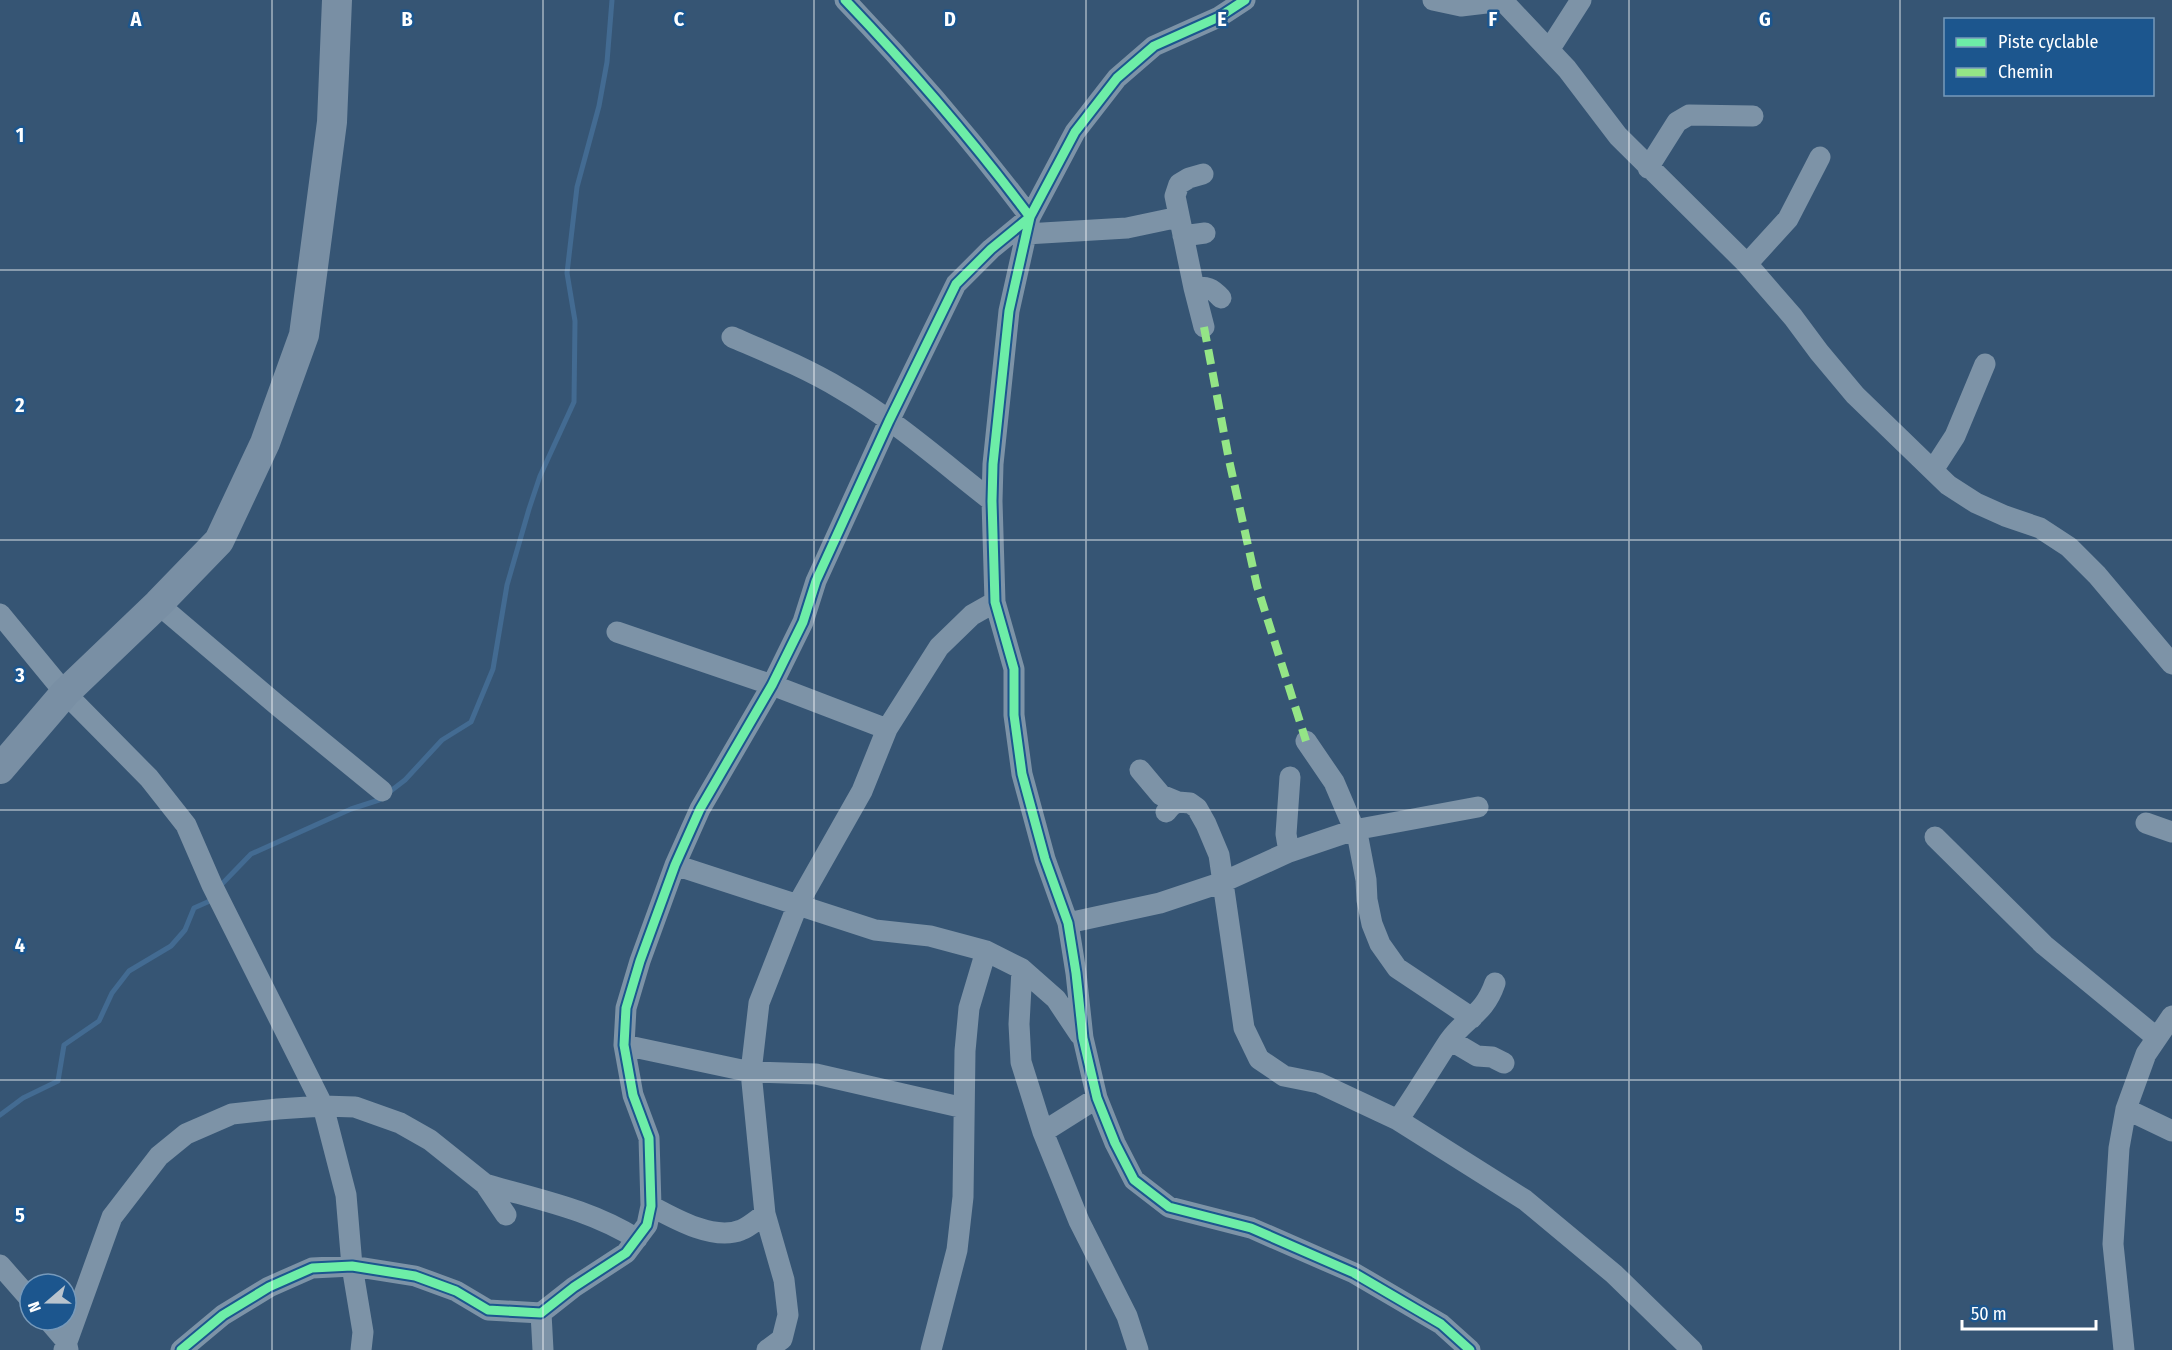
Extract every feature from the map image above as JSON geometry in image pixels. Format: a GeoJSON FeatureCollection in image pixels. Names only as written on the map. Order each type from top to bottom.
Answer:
{"type":"FeatureCollection","features":[{"type":"Feature","properties":{"kind":"street"},"geometry":{"type":"LineString","coordinates":[[0,769],[65,693],[158,604],[219,540],[265,443],[304,335],[332,122],[337,0]]}},
{"type":"Feature","properties":{"kind":"street"},"geometry":{"type":"LineString","coordinates":[[845,0],[903,60],[996,172],[1028,226]]}},
{"type":"Feature","properties":{"kind":"street"},"geometry":{"type":"LineString","coordinates":[[1245,0],[1220,8],[1154,46],[1117,78],[1076,132],[1028,226],[1009,311],[993,464],[992,501],[996,602],[1014,669],[1014,716],[1022,774],[1045,859],[1068,923],[1083,1038],[1097,1098],[1114,1143],[1134,1180],[1169,1207],[1251,1228],[1354,1273],[1441,1324],[1470,1350]]}},
{"type":"Feature","properties":{"kind":"street"},"geometry":{"type":"LineString","coordinates":[[1433,0],[1461,6],[1502,1],[1567,69],[1618,136],[1747,264],[1855,395],[1948,484],[1976,503],[2040,528],[2068,548],[2097,575],[2172,664]]}},
{"type":"Feature","properties":{"kind":"street"},"geometry":{"type":"LineString","coordinates":[[1549,50],[1581,0]]}},
{"type":"Feature","properties":{"kind":"street"},"geometry":{"type":"LineString","coordinates":[[1648,168],[1677,122],[1689,115],[1753,116]]}},
{"type":"Feature","properties":{"kind":"street"},"geometry":{"type":"LineString","coordinates":[[1747,264],[1788,219],[1820,157]]}},
{"type":"Feature","properties":{"kind":"street"},"geometry":{"type":"LineString","coordinates":[[1203,174],[1179,184],[1175,196],[1204,327]]}},
{"type":"Feature","properties":{"kind":"street"},"geometry":{"type":"LineString","coordinates":[[182,1350],[223,1315],[269,1287],[312,1268],[352,1266],[415,1276],[456,1291],[488,1310],[541,1313],[574,1287],[626,1253],[647,1225],[651,1206],[648,1138],[633,1095],[624,1045],[626,1008],[640,961],[675,865],[700,809],[772,685],[803,622],[816,581],[889,421],[956,284],[991,249],[1028,226],[1181,227],[1205,233]]}},
{"type":"Feature","properties":{"kind":"street"},"geometry":{"type":"LineString","coordinates":[[1194,288],[1205,286],[1221,298]]}},
{"type":"Feature","properties":{"kind":"street"},"geometry":{"type":"LineString","coordinates":[[732,337],[799,366],[842,390],[889,421],[992,501]]}},
{"type":"Feature","properties":{"kind":"street"},"geometry":{"type":"LineString","coordinates":[[1933,470],[1955,436],[1985,364]]}},
{"type":"Feature","properties":{"kind":"street"},"geometry":{"type":"LineString","coordinates":[[767,1350],[782,1339],[788,1315],[784,1280],[765,1214],[751,1072],[759,1003],[798,904],[862,790],[887,729],[939,647],[972,615],[996,602]]}},
{"type":"Feature","properties":{"kind":"street"},"geometry":{"type":"LineString","coordinates":[[158,604],[382,791]]}},
{"type":"Feature","properties":{"kind":"street"},"geometry":{"type":"LineString","coordinates":[[0,614],[65,693],[149,778],[186,825],[212,885],[323,1106],[346,1195],[352,1266],[363,1332],[361,1350]]}},
{"type":"Feature","properties":{"kind":"street"},"geometry":{"type":"LineString","coordinates":[[617,632],[772,685],[887,729]]}},
{"type":"Feature","properties":{"kind":"street"},"geometry":{"type":"LineString","coordinates":[[1306,741],[1334,782],[1358,838],[1366,880],[1367,900],[1372,924],[1380,944],[1397,969],[1472,1018]]}},
{"type":"Feature","properties":{"kind":"street"},"geometry":{"type":"LineString","coordinates":[[1140,771],[1172,807],[1190,803],[1197,808],[1219,855],[1244,1028],[1259,1059],[1284,1076],[1318,1083],[1398,1120],[1525,1200],[1614,1274],[1692,1350]]}},
{"type":"Feature","properties":{"kind":"street"},"geometry":{"type":"LineString","coordinates":[[1289,852],[1286,834],[1290,777]]}},
{"type":"Feature","properties":{"kind":"street"},"geometry":{"type":"LineString","coordinates":[[1068,923],[1160,903],[1223,882],[1289,852],[1354,830],[1478,807]]}},
{"type":"Feature","properties":{"kind":"street"},"geometry":{"type":"LineString","coordinates":[[2146,823],[2172,832]]}},
{"type":"Feature","properties":{"kind":"street"},"geometry":{"type":"LineString","coordinates":[[1935,837],[2044,945],[2166,1031],[2146,1054],[2126,1109],[2119,1148],[2113,1244],[2124,1350]]}},
{"type":"Feature","properties":{"kind":"street"},"geometry":{"type":"LineString","coordinates":[[675,865],[875,930],[930,936],[986,951],[1022,969],[1056,999],[1083,1038]]}},
{"type":"Feature","properties":{"kind":"street"},"geometry":{"type":"LineString","coordinates":[[931,1350],[957,1250],[963,1197],[965,1051],[969,1008],[986,951]]}},
{"type":"Feature","properties":{"kind":"street"},"geometry":{"type":"LineString","coordinates":[[1022,969],[1019,1024],[1021,1062],[1043,1132],[1079,1221],[1127,1316],[1138,1350]]}},
{"type":"Feature","properties":{"kind":"street"},"geometry":{"type":"LineString","coordinates":[[1398,1120],[1450,1040],[1482,1010],[1496,983]]}},
{"type":"Feature","properties":{"kind":"street"},"geometry":{"type":"LineString","coordinates":[[1450,1040],[1477,1056],[1492,1057],[1504,1063]]}},
{"type":"Feature","properties":{"kind":"street"},"geometry":{"type":"LineString","coordinates":[[624,1045],[751,1072],[816,1074],[964,1108]]}},
{"type":"Feature","properties":{"kind":"street"},"geometry":{"type":"LineString","coordinates":[[1043,1132],[1097,1098]]}},
{"type":"Feature","properties":{"kind":"street"},"geometry":{"type":"LineString","coordinates":[[66,1347],[112,1217],[159,1156],[186,1134],[232,1114],[278,1108],[355,1107],[400,1123],[430,1140],[485,1184],[506,1215]]}},
{"type":"Feature","properties":{"kind":"street"},"geometry":{"type":"LineString","coordinates":[[2126,1109],[2172,1131]]}},
{"type":"Feature","properties":{"kind":"street"},"geometry":{"type":"LineString","coordinates":[[485,1184],[587,1213],[612,1223],[637,1239]]}},
{"type":"Feature","properties":{"kind":"street"},"geometry":{"type":"LineString","coordinates":[[651,1206],[678,1221],[719,1233],[741,1230],[765,1214]]}},
{"type":"Feature","properties":{"kind":"street"},"geometry":{"type":"LineString","coordinates":[[0,1265],[18,1285]]}},
{"type":"Feature","properties":{"kind":"street"},"geometry":{"type":"LineString","coordinates":[[541,1313],[543,1350]]}},
{"type":"Feature","properties":{"kind":"street"},"geometry":{"type":"LineString","coordinates":[[56,1332],[66,1347]]}},
{"type":"Feature","properties":{"kind":"waterway"},"geometry":{"type":"LineString","coordinates":[[221,885],[251,854],[351,809],[379,800],[405,780],[442,740],[471,722],[493,669],[507,585],[529,509],[540,476],[574,402],[575,321],[567,273],[577,187],[599,106],[607,62],[612,0]]}},
{"type":"Feature","properties":{"kind":"waterway"},"geometry":{"type":"LineString","coordinates":[[0,1115],[23,1098],[58,1081],[64,1045],[99,1021],[112,993],[129,971],[171,946],[185,930],[194,908],[212,900]]}},
{"type":"Feature","properties":{"kind":"marked path"},"geometry":{"type":"LineString","coordinates":[[1204,327],[1229,460],[1257,586],[1306,741]]}},
{"type":"Feature","properties":{"kind":"cycle path"},"geometry":{"type":"LineString","coordinates":[[181,1350],[223,1315],[269,1287],[312,1268],[352,1266],[415,1276],[456,1291],[488,1310],[541,1313],[574,1287],[626,1253],[647,1225],[651,1206],[649,1138],[633,1095],[624,1045],[626,1008],[640,961],[675,865],[700,809],[772,685],[803,622],[816,581],[889,421],[956,284],[991,249],[1030,217],[941,106],[845,0]]}},
{"type":"Feature","properties":{"kind":"cycle path"},"geometry":{"type":"LineString","coordinates":[[1245,0],[1219,17],[1154,46],[1117,78],[1075,132],[1030,217],[1009,311],[993,464],[992,501],[995,602],[1014,669],[1014,715],[1022,774],[1045,859],[1068,923],[1083,1038],[1097,1098],[1115,1143],[1134,1180],[1169,1207],[1251,1228],[1354,1273],[1441,1324],[1470,1350]]}}]}
